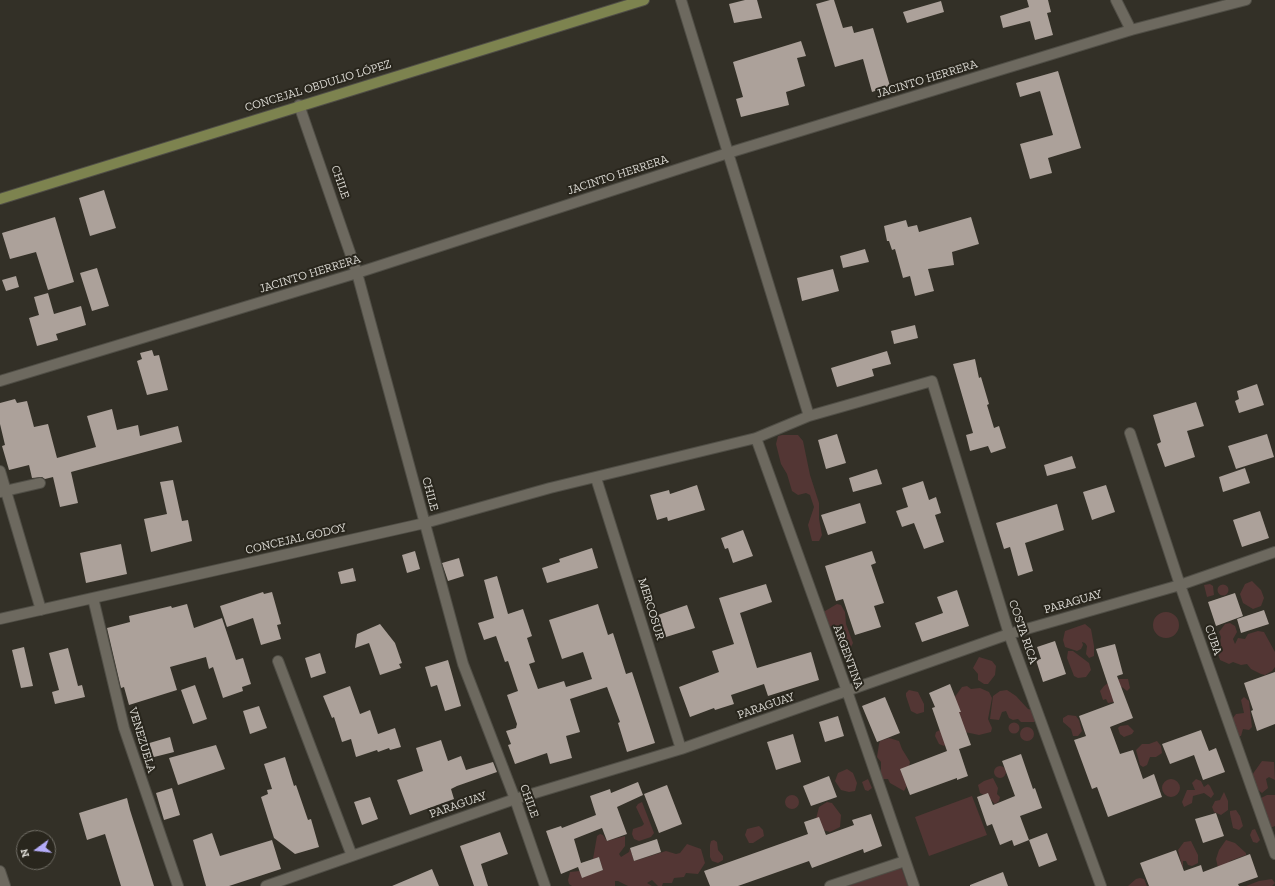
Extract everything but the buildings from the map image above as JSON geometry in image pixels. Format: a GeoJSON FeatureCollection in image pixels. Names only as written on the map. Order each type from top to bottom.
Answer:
{"type":"FeatureCollection","features":[{"type":"Feature","properties":{"kind":"street","name":"CONCEJAL OBDULIO LÓPEZ"},"geometry":{"type":"LineString","coordinates":[[0,199],[299,105],[644,0]]}},
{"type":"Feature","properties":{"kind":"street"},"geometry":{"type":"LineString","coordinates":[[682,0],[809,416]]}},
{"type":"Feature","properties":{"kind":"street"},"geometry":{"type":"LineString","coordinates":[[1116,0],[1131,30]]}},
{"type":"Feature","properties":{"kind":"street","name":"JACINTO HERRERA"},"geometry":{"type":"LineString","coordinates":[[0,382],[358,273],[728,153],[1131,30],[1246,0]]}},
{"type":"Feature","properties":{"kind":"street","name":"CHILE"},"geometry":{"type":"LineString","coordinates":[[299,105],[358,273],[463,664],[515,799],[545,886]]}},
{"type":"Feature","properties":{"kind":"street","name":"CONCEJAL GODOY"},"geometry":{"type":"LineString","coordinates":[[0,619],[425,523],[527,494],[756,438],[809,416],[932,381]]}},
{"type":"Feature","properties":{"kind":"street","name":"COSTA RICA"},"geometry":{"type":"LineString","coordinates":[[932,381],[1008,634],[1100,886]]}},
{"type":"Feature","properties":{"kind":"street","name":"CUBA"},"geometry":{"type":"LineString","coordinates":[[1130,433],[1180,585],[1275,854]]}},
{"type":"Feature","properties":{"kind":"street","name":"ARGENTINA"},"geometry":{"type":"LineString","coordinates":[[756,438],[847,691],[914,886]]}},
{"type":"Feature","properties":{"kind":"street"},"geometry":{"type":"LineString","coordinates":[[0,471],[3,491],[40,610]]}},
{"type":"Feature","properties":{"kind":"street","name":"MERCOSUR"},"geometry":{"type":"LineString","coordinates":[[596,478],[681,749]]}},
{"type":"Feature","properties":{"kind":"street"},"geometry":{"type":"LineString","coordinates":[[3,491],[40,483]]}},
{"type":"Feature","properties":{"kind":"street","name":"PARAGUAY"},"geometry":{"type":"LineString","coordinates":[[266,886],[515,799],[681,749],[1008,634],[1180,585],[1275,552]]}},
{"type":"Feature","properties":{"kind":"street","name":"VENEZUELA"},"geometry":{"type":"LineString","coordinates":[[92,598],[124,728],[178,886]]}},
{"type":"Feature","properties":{"kind":"street"},"geometry":{"type":"LineString","coordinates":[[278,661],[352,856]]}},
{"type":"Feature","properties":{"kind":"street"},"geometry":{"type":"LineString","coordinates":[[830,886],[905,861]]}},
{"type":"Feature","properties":{"kind":"street"},"geometry":{"type":"LineString","coordinates":[[0,871],[5,886]]}},
{"type":"Feature","properties":{"kind":"shaded area"},"geometry":{"type":"Polygon","coordinates":[[[798,435],[803,441],[810,475],[819,503],[819,519],[822,535],[819,541],[812,541],[808,525],[814,507],[810,495],[806,493],[798,495],[792,491],[787,474],[781,464],[776,444],[778,436],[798,435]]]}},
{"type":"Feature","properties":{"kind":"shaded area"},"geometry":{"type":"Polygon","coordinates":[[[1252,581],[1261,590],[1264,598],[1261,606],[1253,609],[1243,603],[1240,594],[1245,584],[1252,581]]]}},
{"type":"Feature","properties":{"kind":"shaded area"},"geometry":{"type":"Polygon","coordinates":[[[1210,584],[1213,586],[1214,595],[1207,597],[1204,585],[1210,584]]]}},
{"type":"Feature","properties":{"kind":"shaded area"},"geometry":{"type":"Polygon","coordinates":[[[1221,585],[1225,585],[1227,586],[1227,594],[1221,595],[1218,592],[1218,588],[1221,585]]]}},
{"type":"Feature","properties":{"kind":"shaded area"},"geometry":{"type":"Polygon","coordinates":[[[837,604],[841,605],[845,612],[846,624],[853,643],[851,647],[837,628],[818,624],[816,620],[820,614],[837,604]]]}},
{"type":"Feature","properties":{"kind":"shaded area"},"geometry":{"type":"Polygon","coordinates":[[[1166,612],[1175,616],[1179,625],[1175,634],[1166,638],[1157,634],[1153,625],[1157,616],[1166,612]]]}},
{"type":"Feature","properties":{"kind":"shaded area"},"geometry":{"type":"Polygon","coordinates":[[[1230,623],[1235,626],[1237,632],[1233,639],[1235,644],[1238,638],[1245,639],[1248,634],[1258,631],[1264,632],[1275,652],[1275,667],[1272,671],[1265,675],[1251,669],[1247,664],[1241,665],[1233,662],[1229,664],[1220,660],[1218,654],[1221,637],[1219,632],[1225,624],[1230,623]]]}},
{"type":"Feature","properties":{"kind":"shaded area"},"geometry":{"type":"Polygon","coordinates":[[[1085,624],[1091,629],[1094,646],[1094,656],[1089,658],[1086,654],[1087,646],[1085,643],[1082,642],[1083,645],[1081,649],[1077,651],[1065,647],[1063,640],[1065,631],[1085,624]]]}},
{"type":"Feature","properties":{"kind":"shaded area"},"geometry":{"type":"Polygon","coordinates":[[[1068,651],[1073,651],[1089,663],[1091,670],[1086,677],[1078,678],[1074,676],[1067,658],[1068,651]]]}},
{"type":"Feature","properties":{"kind":"shaded area"},"geometry":{"type":"Polygon","coordinates":[[[979,657],[992,661],[996,666],[995,675],[988,684],[984,684],[978,680],[978,674],[973,668],[979,657]]]}},
{"type":"Feature","properties":{"kind":"shaded area"},"geometry":{"type":"Polygon","coordinates":[[[1128,679],[1130,688],[1127,691],[1122,687],[1120,688],[1114,702],[1108,703],[1106,699],[1103,700],[1100,691],[1104,686],[1112,680],[1128,679]]]}},
{"type":"Feature","properties":{"kind":"shaded area"},"geometry":{"type":"Polygon","coordinates":[[[967,686],[971,689],[980,688],[989,692],[992,698],[988,719],[992,728],[991,732],[979,735],[965,732],[954,698],[962,687],[967,686]]]}},
{"type":"Feature","properties":{"kind":"shaded area"},"geometry":{"type":"Polygon","coordinates":[[[909,690],[918,692],[924,704],[924,712],[917,714],[911,711],[906,696],[906,693],[909,690]]]}},
{"type":"Feature","properties":{"kind":"shaded area"},"geometry":{"type":"Polygon","coordinates":[[[1007,690],[1016,696],[1028,709],[1032,710],[1036,720],[1034,722],[1021,722],[1018,719],[1013,720],[1009,718],[1006,711],[1002,712],[999,720],[990,719],[993,696],[1000,691],[1007,690]]]}},
{"type":"Feature","properties":{"kind":"shaded area"},"geometry":{"type":"Polygon","coordinates":[[[1244,697],[1249,701],[1252,727],[1249,730],[1243,729],[1241,736],[1238,736],[1232,725],[1232,719],[1236,714],[1244,713],[1241,700],[1244,697]]]}},
{"type":"Feature","properties":{"kind":"shaded area"},"geometry":{"type":"Polygon","coordinates":[[[1068,715],[1076,716],[1079,720],[1082,731],[1078,736],[1073,736],[1071,729],[1063,722],[1063,718],[1068,715]]]}},
{"type":"Feature","properties":{"kind":"shaded area"},"geometry":{"type":"Polygon","coordinates":[[[1014,722],[1018,724],[1020,728],[1018,732],[1014,734],[1010,732],[1008,728],[1010,724],[1014,722]]]}},
{"type":"Feature","properties":{"kind":"shaded area"},"geometry":{"type":"Polygon","coordinates":[[[1128,725],[1134,731],[1132,734],[1124,737],[1120,734],[1118,728],[1120,726],[1128,725]]]}},
{"type":"Feature","properties":{"kind":"shaded area"},"geometry":{"type":"Polygon","coordinates":[[[1027,727],[1032,729],[1034,734],[1032,739],[1027,741],[1022,739],[1020,734],[1022,729],[1027,727]]]}},
{"type":"Feature","properties":{"kind":"shaded area"},"geometry":{"type":"Polygon","coordinates":[[[940,730],[946,744],[944,746],[939,744],[935,736],[936,732],[940,730]]]}},
{"type":"Feature","properties":{"kind":"shaded area"},"geometry":{"type":"Polygon","coordinates":[[[889,738],[899,741],[910,762],[908,784],[904,791],[890,783],[888,779],[883,779],[881,775],[881,762],[877,757],[879,744],[880,741],[889,738]]]}},
{"type":"Feature","properties":{"kind":"shaded area"},"geometry":{"type":"Polygon","coordinates":[[[1157,741],[1161,746],[1162,753],[1156,757],[1150,757],[1147,765],[1143,767],[1140,765],[1136,750],[1142,744],[1149,744],[1157,741]]]}},
{"type":"Feature","properties":{"kind":"shaded area"},"geometry":{"type":"Polygon","coordinates":[[[1262,761],[1274,762],[1275,780],[1269,777],[1266,779],[1268,788],[1262,793],[1258,790],[1252,775],[1262,761]]]}},
{"type":"Feature","properties":{"kind":"shaded area"},"geometry":{"type":"Polygon","coordinates":[[[998,766],[1002,766],[1006,772],[1002,778],[998,778],[994,774],[994,770],[998,766]]]}},
{"type":"Feature","properties":{"kind":"shaded area"},"geometry":{"type":"Polygon","coordinates":[[[847,769],[853,773],[857,783],[855,791],[849,792],[841,790],[835,781],[838,773],[847,769]]]}},
{"type":"Feature","properties":{"kind":"shaded area"},"geometry":{"type":"Polygon","coordinates":[[[993,778],[998,788],[997,794],[1000,797],[999,801],[995,804],[989,798],[980,793],[978,785],[993,778]]]}},
{"type":"Feature","properties":{"kind":"shaded area"},"geometry":{"type":"Polygon","coordinates":[[[868,779],[872,788],[868,791],[865,790],[862,782],[868,779]]]}},
{"type":"Feature","properties":{"kind":"shaded area"},"geometry":{"type":"Polygon","coordinates":[[[1171,779],[1177,782],[1180,788],[1177,794],[1171,797],[1165,794],[1162,788],[1165,782],[1171,779]]]}},
{"type":"Feature","properties":{"kind":"shaded area"},"geometry":{"type":"Polygon","coordinates":[[[1196,779],[1201,781],[1204,787],[1208,784],[1214,794],[1211,798],[1204,793],[1193,796],[1192,803],[1184,807],[1182,802],[1187,790],[1195,790],[1192,783],[1196,779]]]}},
{"type":"Feature","properties":{"kind":"shaded area"},"geometry":{"type":"Polygon","coordinates":[[[1224,792],[1228,801],[1228,810],[1221,815],[1214,812],[1212,807],[1215,801],[1220,800],[1224,792]]]}},
{"type":"Feature","properties":{"kind":"shaded area"},"geometry":{"type":"Polygon","coordinates":[[[789,795],[795,795],[799,799],[799,805],[795,809],[789,809],[785,805],[785,799],[789,795]]]}},
{"type":"Feature","properties":{"kind":"shaded area"},"geometry":{"type":"Polygon","coordinates":[[[1267,795],[1275,795],[1275,826],[1270,828],[1259,799],[1267,795]]]}},
{"type":"Feature","properties":{"kind":"shaded area"},"geometry":{"type":"Polygon","coordinates":[[[972,796],[987,835],[929,856],[915,817],[972,796]]]}},
{"type":"Feature","properties":{"kind":"shaded area"},"geometry":{"type":"Polygon","coordinates":[[[642,802],[654,833],[651,837],[639,841],[634,839],[632,834],[633,829],[644,824],[636,807],[642,802]]]}},
{"type":"Feature","properties":{"kind":"shaded area"},"geometry":{"type":"Polygon","coordinates":[[[827,802],[832,803],[841,815],[840,827],[830,832],[823,830],[816,819],[819,807],[827,802]]]}},
{"type":"Feature","properties":{"kind":"shaded area"},"geometry":{"type":"Polygon","coordinates":[[[1236,810],[1240,816],[1243,826],[1239,830],[1233,828],[1230,814],[1230,811],[1236,810]]]}},
{"type":"Feature","properties":{"kind":"shaded area"},"geometry":{"type":"Polygon","coordinates":[[[759,826],[763,830],[764,836],[753,843],[749,843],[745,835],[747,829],[759,826]]]}},
{"type":"Feature","properties":{"kind":"shaded area"},"geometry":{"type":"Polygon","coordinates":[[[1255,829],[1260,840],[1257,843],[1253,842],[1250,835],[1252,830],[1255,829]]]}},
{"type":"Feature","properties":{"kind":"shaded area"},"geometry":{"type":"Polygon","coordinates":[[[600,834],[603,835],[607,841],[625,836],[625,846],[619,854],[621,857],[629,852],[630,848],[634,861],[666,851],[676,854],[680,853],[687,844],[701,849],[705,863],[698,874],[686,873],[684,877],[674,878],[672,883],[663,883],[662,886],[658,886],[652,880],[647,883],[652,886],[628,886],[615,881],[615,886],[572,886],[569,884],[568,880],[570,872],[579,871],[588,875],[603,870],[599,857],[593,859],[597,836],[600,834]]]}},
{"type":"Feature","properties":{"kind":"shaded area"},"geometry":{"type":"Polygon","coordinates":[[[714,840],[717,842],[718,850],[723,856],[723,860],[718,863],[712,861],[710,857],[710,845],[711,841],[714,840]]]}},
{"type":"Feature","properties":{"kind":"shaded area"},"geometry":{"type":"Polygon","coordinates":[[[1226,840],[1235,843],[1246,853],[1246,855],[1230,861],[1220,876],[1216,859],[1219,850],[1226,840]]]}},
{"type":"Feature","properties":{"kind":"shaded area"},"geometry":{"type":"Polygon","coordinates":[[[1191,841],[1198,855],[1198,863],[1192,866],[1188,865],[1186,861],[1183,861],[1183,870],[1178,850],[1184,842],[1191,841]]]}},
{"type":"Feature","properties":{"kind":"shaded area"},"geometry":{"type":"Polygon","coordinates":[[[901,867],[908,886],[848,886],[871,878],[877,874],[901,867]]]}},
{"type":"Feature","properties":{"kind":"shaded area"},"geometry":{"type":"Polygon","coordinates":[[[1136,879],[1144,879],[1147,886],[1128,886],[1136,879]]]}},
{"type":"Feature","properties":{"kind":"shaded area"},"geometry":{"type":"Polygon","coordinates":[[[1272,879],[1275,883],[1272,886],[1246,886],[1259,881],[1272,879]]]}}]}
